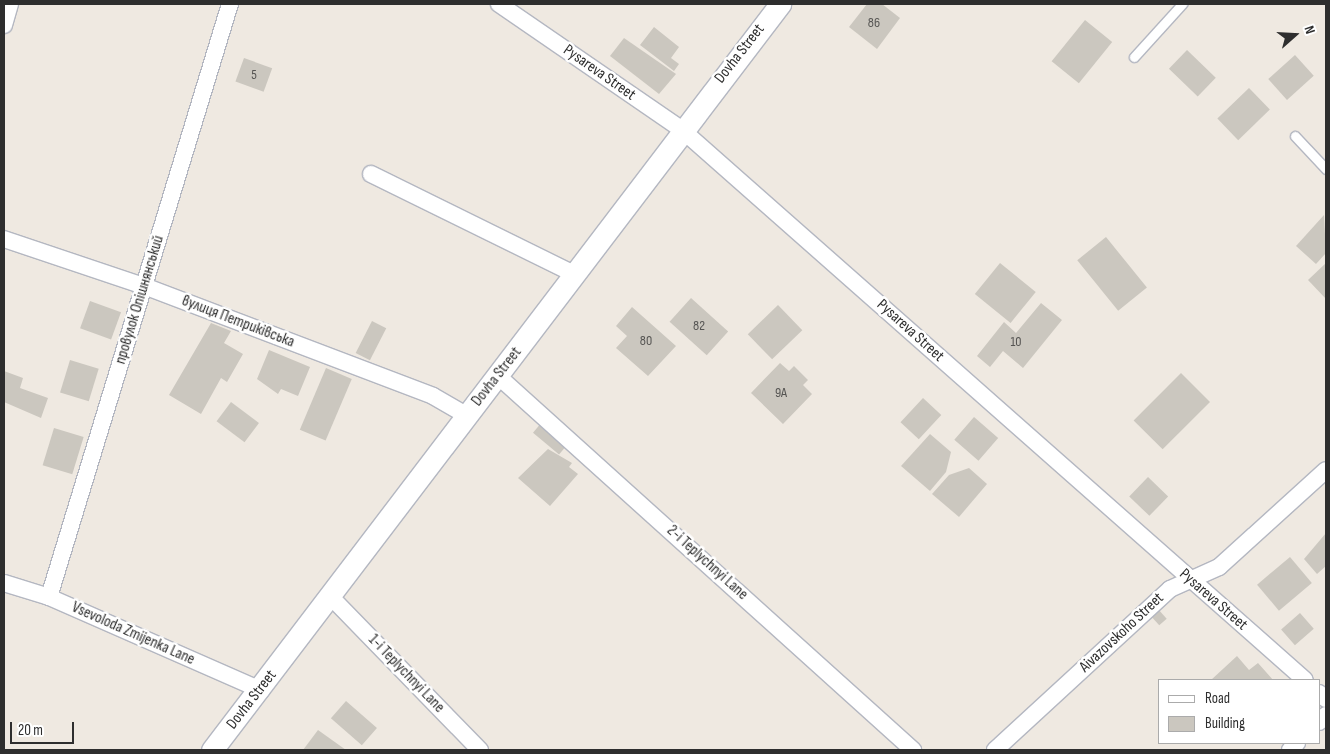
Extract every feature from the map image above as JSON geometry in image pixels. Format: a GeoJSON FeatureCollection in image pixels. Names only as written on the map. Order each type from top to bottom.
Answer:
{"type":"FeatureCollection","features":[{"type":"Feature","properties":{"kind":"street"},"geometry":{"type":"LineString","coordinates":[[4,26],[10,4]]}},
{"type":"Feature","properties":{"kind":"street","name":"провулок Опішнянський"},"geometry":{"type":"LineString","coordinates":[[49,597],[230,4]]}},
{"type":"Feature","properties":{"kind":"street","name":"Pysareva Street"},"geometry":{"type":"LineString","coordinates":[[499,4],[681,129],[1304,679]]}},
{"type":"Feature","properties":{"kind":"street","name":"Dovha Street"},"geometry":{"type":"LineString","coordinates":[[212,750],[261,690],[498,376],[681,129],[780,4]]}},
{"type":"Feature","properties":{"kind":"street"},"geometry":{"type":"LineString","coordinates":[[371,174],[574,274]]}},
{"type":"Feature","properties":{"kind":"street","name":"вулиця Петриківська"},"geometry":{"type":"LineString","coordinates":[[4,239],[144,286],[433,396],[467,416]]}},
{"type":"Feature","properties":{"kind":"street","name":"2-i Teplychnyi Lane"},"geometry":{"type":"LineString","coordinates":[[498,376],[913,750]]}},
{"type":"Feature","properties":{"kind":"street","name":"Aivazovskoho Street"},"geometry":{"type":"LineString","coordinates":[[995,750],[1170,589],[1220,567],[1326,470]]}},
{"type":"Feature","properties":{"kind":"street","name":"Vsevoloda Zmijenka Lane"},"geometry":{"type":"LineString","coordinates":[[4,583],[49,597],[261,690]]}},
{"type":"Feature","properties":{"kind":"street","name":"1-i Teplychnyi Lane"},"geometry":{"type":"LineString","coordinates":[[331,597],[480,750]]}},
{"type":"Feature","properties":{"kind":"lane"},"geometry":{"type":"LineString","coordinates":[[1134,57],[1182,4]]}},
{"type":"Feature","properties":{"kind":"lane"},"geometry":{"type":"LineString","coordinates":[[1295,136],[1326,169]]}},
{"type":"Feature","properties":{"kind":"building"},"geometry":{"type":"Polygon","coordinates":[[[867,4],[882,4],[900,18],[877,49],[849,27],[867,4]]]}},
{"type":"Feature","properties":{"kind":"building"},"geometry":{"type":"Polygon","coordinates":[[[1085,20],[1112,42],[1079,83],[1052,61],[1085,20]]]}},
{"type":"Feature","properties":{"kind":"building"},"geometry":{"type":"Polygon","coordinates":[[[654,27],[679,47],[671,58],[679,64],[674,71],[640,45],[654,27]]]}},
{"type":"Feature","properties":{"kind":"building"},"geometry":{"type":"Polygon","coordinates":[[[624,38],[676,74],[659,94],[610,56],[624,38]]]}},
{"type":"Feature","properties":{"kind":"building"},"geometry":{"type":"Polygon","coordinates":[[[1187,50],[1216,78],[1198,96],[1169,69],[1187,50]]]}},
{"type":"Feature","properties":{"kind":"building"},"geometry":{"type":"Polygon","coordinates":[[[1295,55],[1314,76],[1287,100],[1268,79],[1295,55]]]}},
{"type":"Feature","properties":{"kind":"building"},"geometry":{"type":"Polygon","coordinates":[[[244,58],[272,68],[264,92],[235,81],[244,58]]]}},
{"type":"Feature","properties":{"kind":"building"},"geometry":{"type":"Polygon","coordinates":[[[1249,88],[1270,110],[1238,140],[1217,119],[1249,88]]]}},
{"type":"Feature","properties":{"kind":"building"},"geometry":{"type":"Polygon","coordinates":[[[1324,215],[1326,253],[1316,264],[1296,246],[1324,215]]]}},
{"type":"Feature","properties":{"kind":"building"},"geometry":{"type":"Polygon","coordinates":[[[1106,237],[1147,288],[1118,311],[1077,260],[1106,237]]]}},
{"type":"Feature","properties":{"kind":"building"},"geometry":{"type":"Polygon","coordinates":[[[1000,263],[1036,292],[1011,323],[975,294],[1000,263]]]}},
{"type":"Feature","properties":{"kind":"building"},"geometry":{"type":"Polygon","coordinates":[[[1326,263],[1326,299],[1308,280],[1326,263]]]}},
{"type":"Feature","properties":{"kind":"building"},"geometry":{"type":"Polygon","coordinates":[[[691,298],[728,331],[707,355],[670,322],[691,298]]]}},
{"type":"Feature","properties":{"kind":"building"},"geometry":{"type":"Polygon","coordinates":[[[90,301],[121,312],[111,340],[80,328],[90,301]]]}},
{"type":"Feature","properties":{"kind":"building"},"geometry":{"type":"Polygon","coordinates":[[[1041,303],[1062,320],[1023,368],[1003,351],[990,367],[977,356],[1004,322],[1016,333],[1041,303]]]}},
{"type":"Feature","properties":{"kind":"building"},"geometry":{"type":"Polygon","coordinates":[[[778,305],[802,330],[772,359],[748,334],[778,305]]]}},
{"type":"Feature","properties":{"kind":"building"},"geometry":{"type":"Polygon","coordinates":[[[632,307],[676,346],[648,376],[616,348],[627,336],[616,326],[632,307]]]}},
{"type":"Feature","properties":{"kind":"building"},"geometry":{"type":"Polygon","coordinates":[[[372,321],[386,328],[370,360],[356,353],[372,321]]]}},
{"type":"Feature","properties":{"kind":"building"},"geometry":{"type":"Polygon","coordinates":[[[211,323],[231,331],[224,343],[243,354],[227,382],[221,378],[201,414],[169,395],[211,323]]]}},
{"type":"Feature","properties":{"kind":"building"},"geometry":{"type":"Polygon","coordinates":[[[269,350],[310,367],[298,396],[281,389],[278,394],[257,379],[269,350]]]}},
{"type":"Feature","properties":{"kind":"building"},"geometry":{"type":"Polygon","coordinates":[[[70,360],[99,369],[89,401],[60,393],[70,360]]]}},
{"type":"Feature","properties":{"kind":"building"},"geometry":{"type":"Polygon","coordinates":[[[780,363],[789,371],[794,366],[808,380],[803,385],[812,394],[783,424],[751,393],[780,363]]]}},
{"type":"Feature","properties":{"kind":"building"},"geometry":{"type":"Polygon","coordinates":[[[326,368],[352,379],[326,441],[300,430],[326,368]]]}},
{"type":"Feature","properties":{"kind":"building"},"geometry":{"type":"Polygon","coordinates":[[[4,371],[23,378],[20,388],[48,398],[41,418],[4,402],[4,371]]]}},
{"type":"Feature","properties":{"kind":"building"},"geometry":{"type":"Polygon","coordinates":[[[1181,373],[1210,402],[1163,449],[1134,420],[1181,373]]]}},
{"type":"Feature","properties":{"kind":"building"},"geometry":{"type":"Polygon","coordinates":[[[923,398],[941,415],[919,439],[900,422],[923,398]]]}},
{"type":"Feature","properties":{"kind":"building"},"geometry":{"type":"Polygon","coordinates":[[[231,402],[259,423],[245,442],[217,421],[231,402]]]}},
{"type":"Feature","properties":{"kind":"building"},"geometry":{"type":"Polygon","coordinates":[[[974,417],[998,438],[978,461],[954,440],[974,417]]]}},
{"type":"Feature","properties":{"kind":"building"},"geometry":{"type":"Polygon","coordinates":[[[542,422],[568,444],[559,455],[533,433],[542,422]]]}},
{"type":"Feature","properties":{"kind":"building"},"geometry":{"type":"Polygon","coordinates":[[[54,428],[84,437],[72,474],[43,465],[54,428]]]}},
{"type":"Feature","properties":{"kind":"building"},"geometry":{"type":"Polygon","coordinates":[[[930,434],[951,452],[946,472],[930,491],[901,466],[930,434]]]}},
{"type":"Feature","properties":{"kind":"building"},"geometry":{"type":"Polygon","coordinates":[[[548,449],[572,463],[569,467],[578,474],[550,506],[518,478],[548,449]]]}},
{"type":"Feature","properties":{"kind":"building"},"geometry":{"type":"Polygon","coordinates":[[[969,468],[987,484],[959,517],[932,494],[949,475],[969,468]]]}},
{"type":"Feature","properties":{"kind":"building"},"geometry":{"type":"Polygon","coordinates":[[[1148,477],[1168,496],[1149,516],[1129,496],[1148,477]]]}},
{"type":"Feature","properties":{"kind":"building"},"geometry":{"type":"Polygon","coordinates":[[[1326,533],[1326,566],[1317,574],[1304,559],[1326,533]]]}},
{"type":"Feature","properties":{"kind":"building"},"geometry":{"type":"Polygon","coordinates":[[[1290,557],[1312,583],[1279,611],[1257,585],[1290,557]]]}},
{"type":"Feature","properties":{"kind":"building"},"geometry":{"type":"Polygon","coordinates":[[[1158,609],[1167,619],[1159,625],[1151,616],[1158,609]]]}},
{"type":"Feature","properties":{"kind":"building"},"geometry":{"type":"Polygon","coordinates":[[[1300,613],[1314,629],[1295,645],[1281,629],[1300,613]]]}},
{"type":"Feature","properties":{"kind":"building"},"geometry":{"type":"Polygon","coordinates":[[[1237,656],[1249,670],[1258,663],[1272,679],[1212,679],[1237,656]]]}},
{"type":"Feature","properties":{"kind":"building"},"geometry":{"type":"Polygon","coordinates":[[[346,701],[377,728],[362,745],[331,718],[346,701]]]}},
{"type":"Feature","properties":{"kind":"building"},"geometry":{"type":"Polygon","coordinates":[[[318,730],[346,750],[303,750],[318,730]]]}}]}
